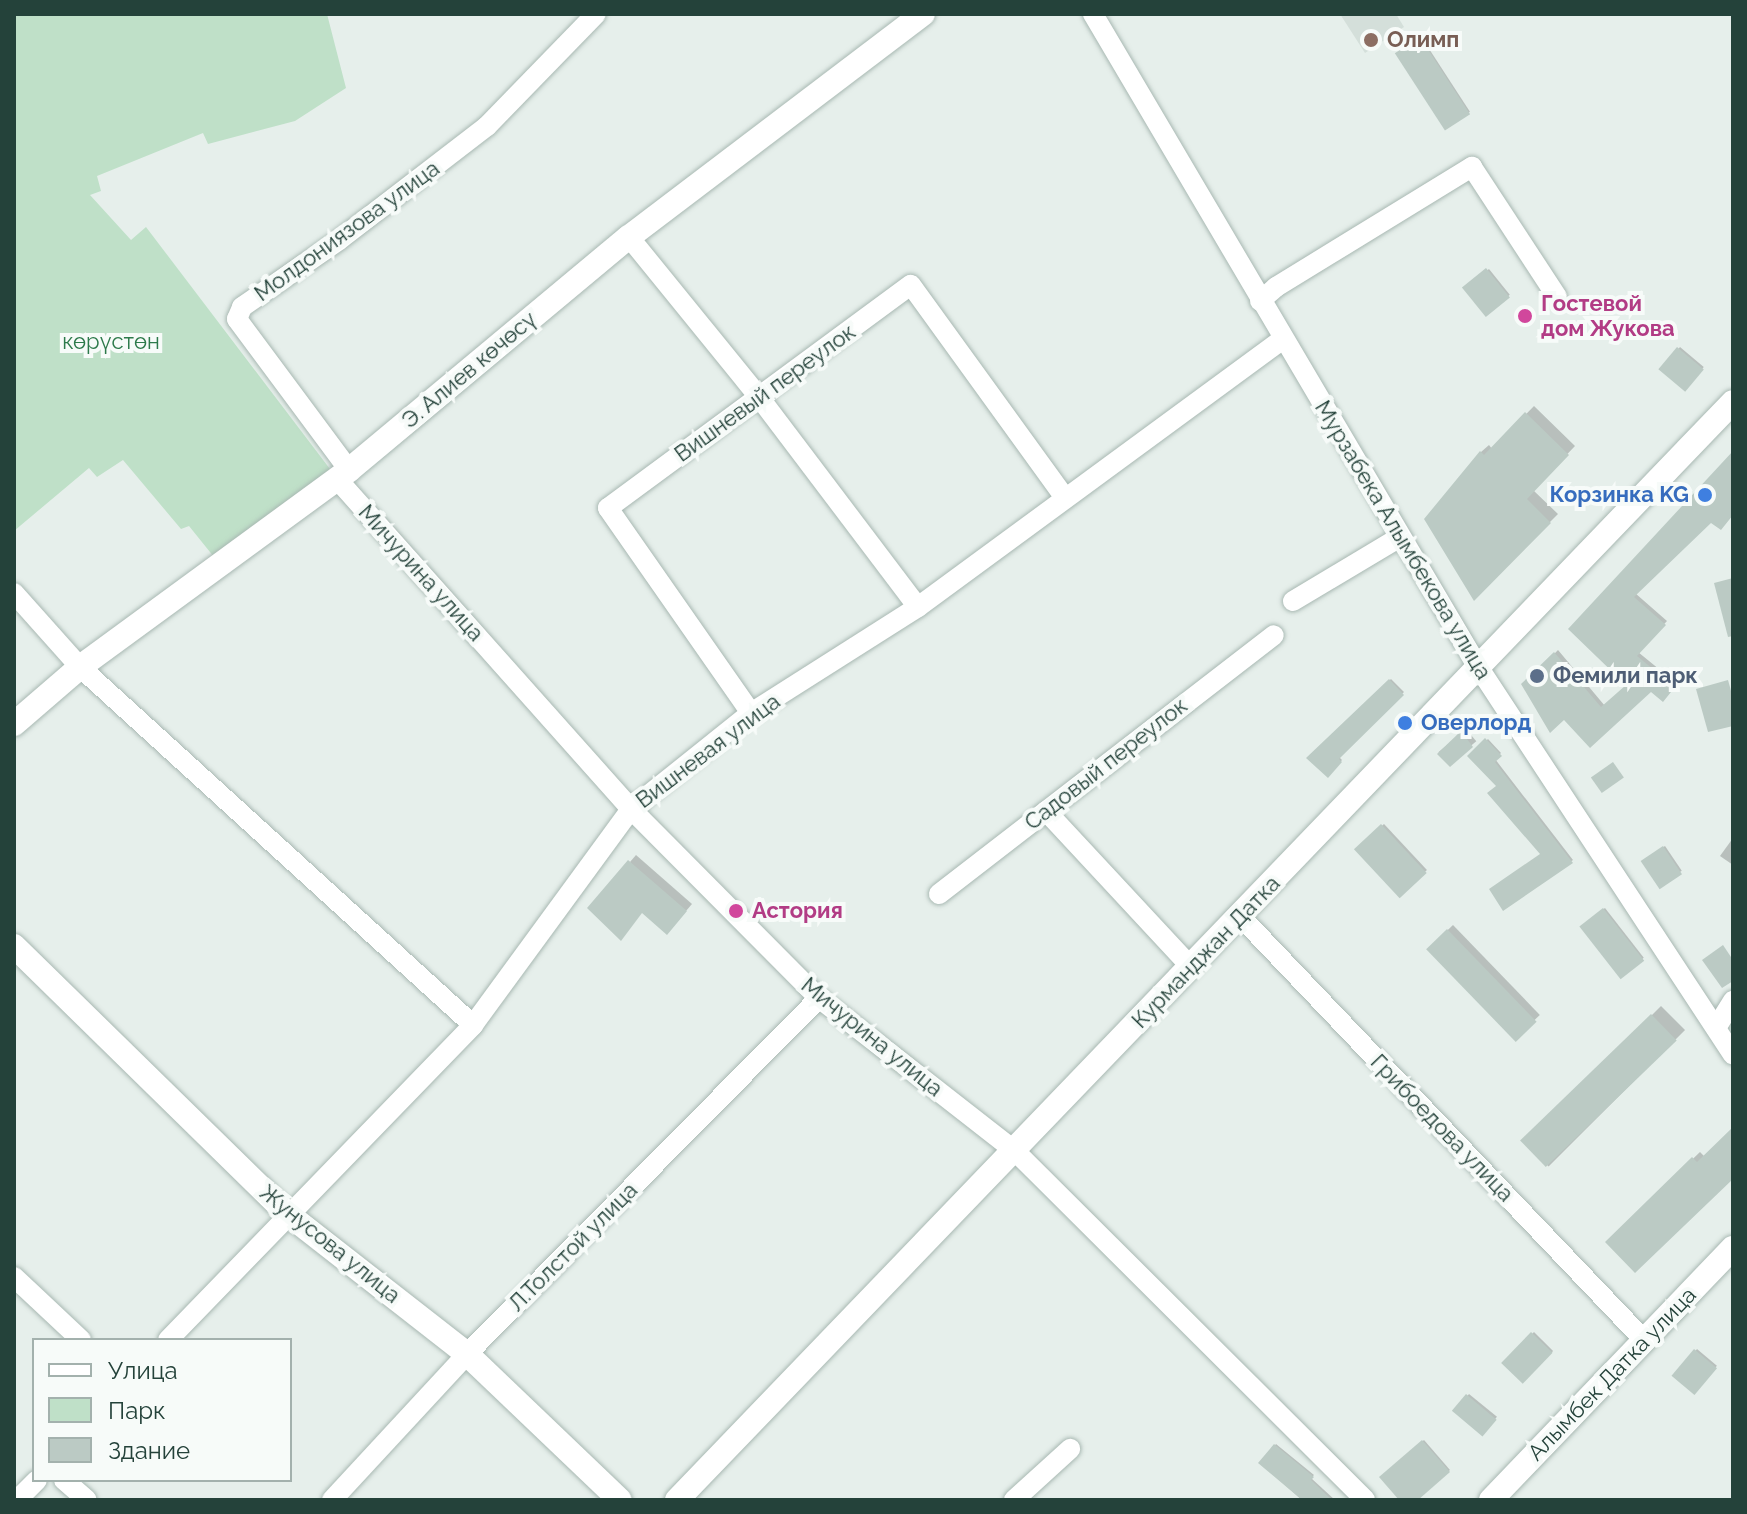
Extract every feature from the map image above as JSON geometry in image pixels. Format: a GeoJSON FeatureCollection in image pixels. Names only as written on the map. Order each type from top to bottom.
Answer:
{"type":"FeatureCollection","features":[{"type":"Feature","properties":{"kind":"main road","name":"Э. Алиев көчөсү"},"geometry":{"type":"LineString","coordinates":[[14,724],[80,667],[343,474],[629,237],[923,14]]}},
{"type":"Feature","properties":{"kind":"main road","name":"Курманджан Датка"},"geometry":{"type":"LineString","coordinates":[[677,1500],[1733,402]]}},
{"type":"Feature","properties":{"kind":"main road","name":"Жунусова улица"},"geometry":{"type":"LineString","coordinates":[[14,946],[289,1215],[467,1354],[620,1500]]}},
{"type":"Feature","properties":{"kind":"main road","name":"Алымбек Датка улица"},"geometry":{"type":"LineString","coordinates":[[1491,1500],[1733,1248]]}},
{"type":"Feature","properties":{"kind":"street","name":"Молдониязова улица"},"geometry":{"type":"LineString","coordinates":[[343,474],[237,319],[242,307],[339,240],[487,126],[596,14]]}},
{"type":"Feature","properties":{"kind":"street","name":"Мурзабека Алымбекова улица"},"geometry":{"type":"LineString","coordinates":[[1093,14],[1282,340],[1477,665],[1733,1054]]}},
{"type":"Feature","properties":{"kind":"street"},"geometry":{"type":"LineString","coordinates":[[1260,301],[1276,287],[1472,167],[1557,297]]}},
{"type":"Feature","properties":{"kind":"street"},"geometry":{"type":"LineString","coordinates":[[629,237],[759,397],[918,607]]}},
{"type":"Feature","properties":{"kind":"street","name":"Вишневый переулок"},"geometry":{"type":"LineString","coordinates":[[751,713],[608,508],[911,285],[1065,498]]}},
{"type":"Feature","properties":{"kind":"street","name":"Вишневая улица"},"geometry":{"type":"LineString","coordinates":[[170,1338],[473,1025],[631,809],[751,713],[918,607],[1282,340]]}},
{"type":"Feature","properties":{"kind":"street","name":"Мичурина улица"},"geometry":{"type":"LineString","coordinates":[[343,474],[631,809],[819,998],[1015,1151],[1365,1500]]}},
{"type":"Feature","properties":{"kind":"street"},"geometry":{"type":"LineString","coordinates":[[1293,601],[1400,537]]}},
{"type":"Feature","properties":{"kind":"street"},"geometry":{"type":"LineString","coordinates":[[14,593],[80,667],[473,1025]]}},
{"type":"Feature","properties":{"kind":"street","name":"Садовый переулок"},"geometry":{"type":"LineString","coordinates":[[939,894],[1274,635]]}},
{"type":"Feature","properties":{"kind":"street"},"geometry":{"type":"LineString","coordinates":[[1046,811],[1191,967]]}},
{"type":"Feature","properties":{"kind":"street","name":"Грибоедова улица"},"geometry":{"type":"LineString","coordinates":[[1241,917],[1643,1339]]}},
{"type":"Feature","properties":{"kind":"street","name":"Л.Толстой улица"},"geometry":{"type":"LineString","coordinates":[[332,1500],[467,1354],[819,998]]}},
{"type":"Feature","properties":{"kind":"street"},"geometry":{"type":"LineString","coordinates":[[1716,1028],[1733,1001]]}},
{"type":"Feature","properties":{"kind":"street"},"geometry":{"type":"LineString","coordinates":[[14,1277],[79,1338]]}},
{"type":"Feature","properties":{"kind":"street"},"geometry":{"type":"LineString","coordinates":[[1014,1500],[1070,1449]]}},
{"type":"Feature","properties":{"kind":"street"},"geometry":{"type":"LineString","coordinates":[[17,1500],[35,1482]]}},
{"type":"Feature","properties":{"kind":"street"},"geometry":{"type":"LineString","coordinates":[[66,1482],[87,1500]]}},
{"type":"Feature","properties":{"kind":"shaded area","name":"Олимп"},"geometry":{"type":"Polygon","coordinates":[[[1340,14],[1396,14],[1404,27],[1365,53],[1340,14]]]}},
{"type":"Feature","properties":{"kind":"green space","name":"көрүстөн"},"geometry":{"type":"Polygon","coordinates":[[[14,14],[327,14],[346,88],[295,121],[208,144],[203,133],[97,176],[101,191],[90,195],[131,240],[146,227],[333,473],[214,557],[189,526],[181,529],[123,460],[97,477],[89,468],[14,531],[14,14]]]}},
{"type":"Feature","properties":{"kind":"building"},"geometry":{"type":"Polygon","coordinates":[[[1420,37],[1470,114],[1445,130],[1395,53],[1420,37]]]}},
{"type":"Feature","properties":{"kind":"building"},"geometry":{"type":"Polygon","coordinates":[[[1486,268],[1510,298],[1486,317],[1462,288],[1486,268]]]}},
{"type":"Feature","properties":{"kind":"building"},"geometry":{"type":"Polygon","coordinates":[[[1677,347],[1704,369],[1685,392],[1658,369],[1677,347]]]}},
{"type":"Feature","properties":{"kind":"building"},"geometry":{"type":"Polygon","coordinates":[[[1525,412],[1569,455],[1527,499],[1551,523],[1474,601],[1424,519],[1480,451],[1484,455],[1525,412]]]}},
{"type":"Feature","properties":{"kind":"building"},"geometry":{"type":"Polygon","coordinates":[[[1733,451],[1733,515],[1721,530],[1711,523],[1634,597],[1666,625],[1637,656],[1675,687],[1663,702],[1651,692],[1590,748],[1564,720],[1550,733],[1521,684],[1554,652],[1601,707],[1626,685],[1568,629],[1733,451]]]}},
{"type":"Feature","properties":{"kind":"building"},"geometry":{"type":"Polygon","coordinates":[[[1733,578],[1733,636],[1728,637],[1714,583],[1733,578]]]}},
{"type":"Feature","properties":{"kind":"building"},"geometry":{"type":"Polygon","coordinates":[[[1389,679],[1404,695],[1339,759],[1342,762],[1328,778],[1306,758],[1389,679]]]}},
{"type":"Feature","properties":{"kind":"building"},"geometry":{"type":"Polygon","coordinates":[[[1728,680],[1733,698],[1733,726],[1708,732],[1696,689],[1728,680]]]}},
{"type":"Feature","properties":{"kind":"building"},"geometry":{"type":"Polygon","coordinates":[[[1461,731],[1473,747],[1450,767],[1437,754],[1461,731]]]}},
{"type":"Feature","properties":{"kind":"building"},"geometry":{"type":"Polygon","coordinates":[[[1485,738],[1502,756],[1495,762],[1573,863],[1503,911],[1489,889],[1540,854],[1487,793],[1496,786],[1467,756],[1485,738]]]}},
{"type":"Feature","properties":{"kind":"building"},"geometry":{"type":"Polygon","coordinates":[[[1613,762],[1624,778],[1602,793],[1591,777],[1613,762]]]}},
{"type":"Feature","properties":{"kind":"building"},"geometry":{"type":"Polygon","coordinates":[[[1381,824],[1427,873],[1400,898],[1354,849],[1381,824]]]}},
{"type":"Feature","properties":{"kind":"building"},"geometry":{"type":"Polygon","coordinates":[[[1663,846],[1682,874],[1660,889],[1641,861],[1663,846]]]}},
{"type":"Feature","properties":{"kind":"building"},"geometry":{"type":"Polygon","coordinates":[[[628,860],[687,911],[667,935],[642,913],[621,941],[587,908],[628,860]]]}},
{"type":"Feature","properties":{"kind":"building"},"geometry":{"type":"Polygon","coordinates":[[[1603,908],[1644,961],[1621,979],[1579,926],[1603,908]]]}},
{"type":"Feature","properties":{"kind":"building"},"geometry":{"type":"Polygon","coordinates":[[[1447,929],[1537,1022],[1516,1042],[1426,949],[1447,929]]]}},
{"type":"Feature","properties":{"kind":"building"},"geometry":{"type":"Polygon","coordinates":[[[1723,945],[1733,960],[1733,981],[1722,988],[1702,960],[1723,945]]]}},
{"type":"Feature","properties":{"kind":"building"},"geometry":{"type":"Polygon","coordinates":[[[1651,1014],[1677,1041],[1546,1167],[1520,1140],[1651,1014]]]}},
{"type":"Feature","properties":{"kind":"building"},"geometry":{"type":"Polygon","coordinates":[[[1733,1127],[1733,1179],[1635,1273],[1605,1242],[1692,1157],[1697,1162],[1733,1127]]]}},
{"type":"Feature","properties":{"kind":"building"},"geometry":{"type":"Polygon","coordinates":[[[1531,1332],[1553,1353],[1523,1384],[1501,1363],[1531,1332]]]}},
{"type":"Feature","properties":{"kind":"building"},"geometry":{"type":"Polygon","coordinates":[[[1694,1349],[1717,1368],[1694,1395],[1672,1376],[1694,1349]]]}},
{"type":"Feature","properties":{"kind":"building"},"geometry":{"type":"Polygon","coordinates":[[[1466,1394],[1497,1420],[1483,1437],[1452,1411],[1466,1394]]]}},
{"type":"Feature","properties":{"kind":"building"},"geometry":{"type":"Polygon","coordinates":[[[1422,1440],[1450,1472],[1418,1500],[1399,1500],[1379,1477],[1422,1440]]]}},
{"type":"Feature","properties":{"kind":"building"},"geometry":{"type":"Polygon","coordinates":[[[1274,1444],[1314,1477],[1311,1480],[1332,1500],[1302,1500],[1258,1463],[1274,1444]]]}},
{"type":"Feature","properties":{"kind":"place","name":"Олимп"},"geometry":{"type":"Point","coordinates":[1371,40]}},
{"type":"Feature","properties":{"kind":"place","name":"Гостевой дом Жукова"},"geometry":{"type":"Point","coordinates":[1525,316]}},
{"type":"Feature","properties":{"kind":"place","name":"Корзинка KG"},"geometry":{"type":"Point","coordinates":[1705,495]}},
{"type":"Feature","properties":{"kind":"place","name":"Фемили парк"},"geometry":{"type":"Point","coordinates":[1537,676]}},
{"type":"Feature","properties":{"kind":"place","name":"Оверлорд"},"geometry":{"type":"Point","coordinates":[1405,723]}},
{"type":"Feature","properties":{"kind":"place","name":"Астория"},"geometry":{"type":"Point","coordinates":[736,911]}}]}
